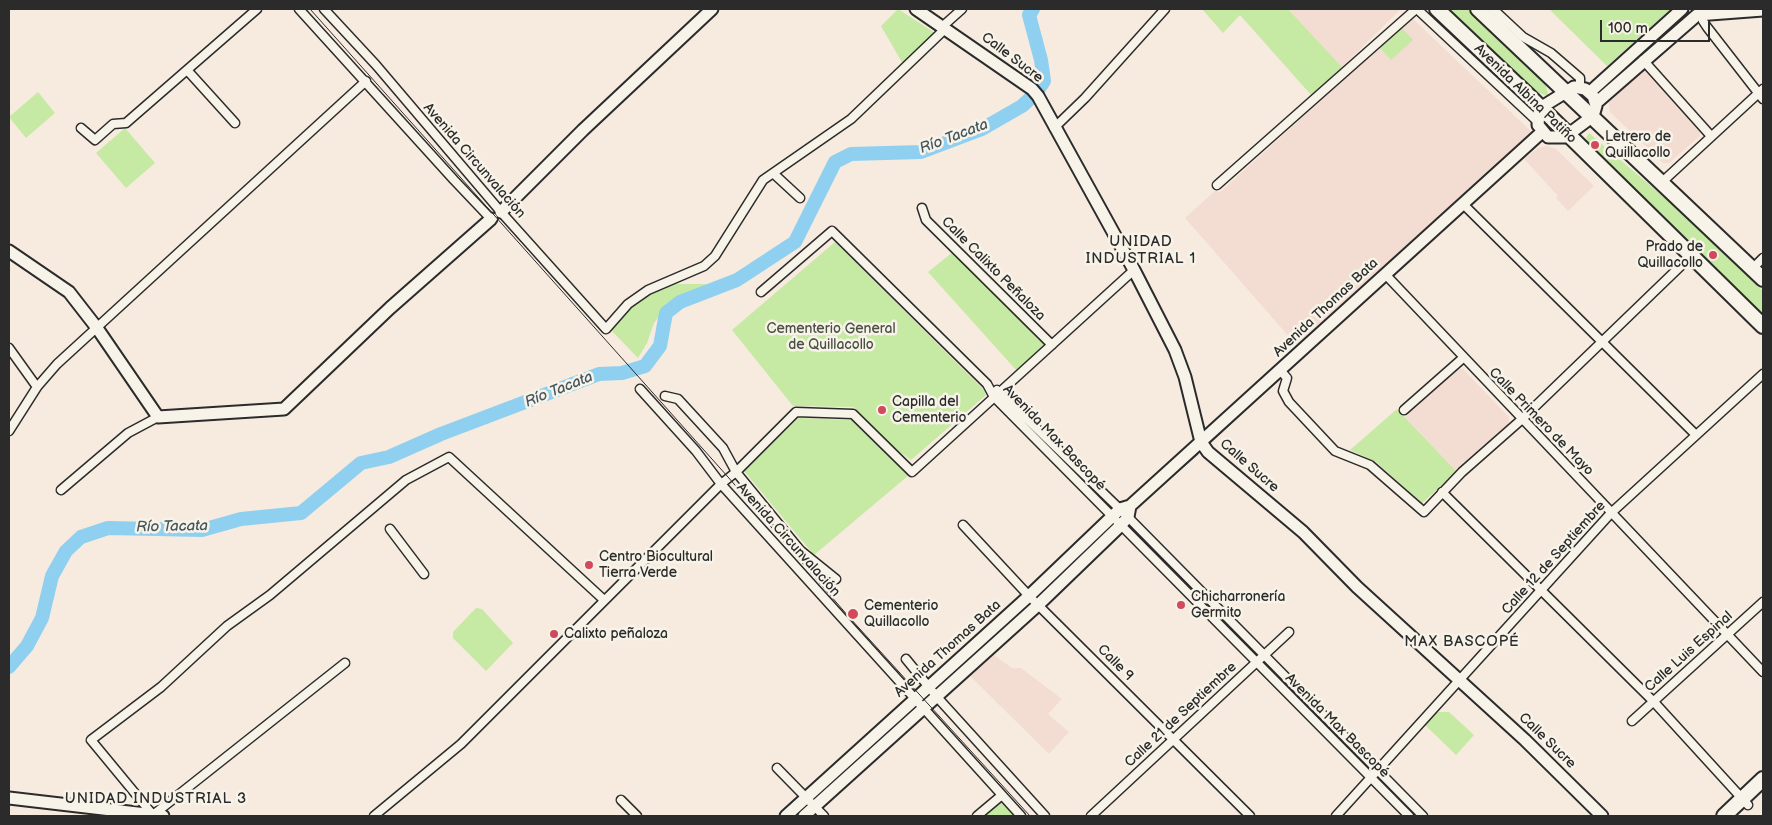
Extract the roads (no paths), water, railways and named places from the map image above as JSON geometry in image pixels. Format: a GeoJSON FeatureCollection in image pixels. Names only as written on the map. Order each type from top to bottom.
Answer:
{"type":"FeatureCollection","features":[{"type":"Feature","properties":{"kind":"highway","name":"Avenida Albina Patiño"},"geometry":{"type":"LineString","coordinates":[[1437,9],[1540,121],[1568,135],[1763,326]]}},
{"type":"Feature","properties":{"kind":"highway","name":"Avenida Albina Patiño"},"geometry":{"type":"LineString","coordinates":[[1478,9],[1763,279]]}},
{"type":"Feature","properties":{"kind":"highway"},"geometry":{"type":"LineString","coordinates":[[1737,816],[1745,802],[1763,779]]}},
{"type":"Feature","properties":{"kind":"highway"},"geometry":{"type":"LineString","coordinates":[[1724,816],[1763,791]]}},
{"type":"Feature","properties":{"kind":"main road"},"geometry":{"type":"LineString","coordinates":[[501,212],[583,130],[712,9]]}},
{"type":"Feature","properties":{"kind":"main road","name":"Calle Sucre"},"geometry":{"type":"LineString","coordinates":[[916,9],[1035,92],[1134,270],[1175,350],[1185,377],[1201,442],[1208,452],[1304,532],[1357,586],[1525,740],[1602,816]]}},
{"type":"Feature","properties":{"kind":"main road"},"geometry":{"type":"LineString","coordinates":[[1565,91],[1585,90],[1682,9]]}},
{"type":"Feature","properties":{"kind":"main road"},"geometry":{"type":"LineString","coordinates":[[1540,121],[1554,139],[1568,135],[1592,118],[1596,103],[1701,11],[1763,10]]}},
{"type":"Feature","properties":{"kind":"main road"},"geometry":{"type":"LineString","coordinates":[[1585,90],[1596,103]]}},
{"type":"Feature","properties":{"kind":"main road","name":"Avenida Thomas Bata"},"geometry":{"type":"LineString","coordinates":[[786,816],[914,699],[1122,515],[1463,204],[1540,121],[1565,91]]}},
{"type":"Feature","properties":{"kind":"main road"},"geometry":{"type":"LineString","coordinates":[[9,251],[69,292],[97,328],[158,417],[284,408],[390,308],[491,219]]}},
{"type":"Feature","properties":{"kind":"main road","name":"Avenida Thomas Bata"},"geometry":{"type":"LineString","coordinates":[[804,816],[1038,605],[1122,515]]}},
{"type":"Feature","properties":{"kind":"main road"},"geometry":{"type":"LineString","coordinates":[[9,798],[158,815]]}},
{"type":"Feature","properties":{"kind":"street"},"geometry":{"type":"LineString","coordinates":[[81,128],[95,140],[113,124],[126,123],[257,9]]}},
{"type":"Feature","properties":{"kind":"street","name":"Avenida Circunvalación"},"geometry":{"type":"LineString","coordinates":[[299,9],[491,219]]}},
{"type":"Feature","properties":{"kind":"street","name":"Avenida Circunvalación"},"geometry":{"type":"LineString","coordinates":[[324,9],[376,65],[501,212],[606,329],[628,304],[648,290],[704,266],[715,256],[763,180],[774,174]]}},
{"type":"Feature","properties":{"kind":"street"},"geometry":{"type":"LineString","coordinates":[[800,198],[774,174],[851,119],[962,9]]}},
{"type":"Feature","properties":{"kind":"street"},"geometry":{"type":"LineString","coordinates":[[1054,128],[1085,98],[1165,9]]}},
{"type":"Feature","properties":{"kind":"street"},"geometry":{"type":"LineString","coordinates":[[1217,185],[1417,9],[1540,121]]}},
{"type":"Feature","properties":{"kind":"street"},"geometry":{"type":"LineString","coordinates":[[1493,9],[1523,37],[1551,54],[1580,78],[1585,90]]}},
{"type":"Feature","properties":{"kind":"street"},"geometry":{"type":"LineString","coordinates":[[1662,183],[1711,136],[1762,94],[1707,27],[1701,11]]}},
{"type":"Feature","properties":{"kind":"street"},"geometry":{"type":"LineString","coordinates":[[1643,60],[1711,136]]}},
{"type":"Feature","properties":{"kind":"street"},"geometry":{"type":"LineString","coordinates":[[187,70],[235,123]]}},
{"type":"Feature","properties":{"kind":"street"},"geometry":{"type":"LineString","coordinates":[[9,431],[37,387],[57,364],[366,81]]}},
{"type":"Feature","properties":{"kind":"street"},"geometry":{"type":"LineString","coordinates":[[1463,204],[1603,340],[1696,435]]}},
{"type":"Feature","properties":{"kind":"street","name":"Calle Calixto Peñaloza"},"geometry":{"type":"LineString","coordinates":[[922,208],[926,220],[1052,345]]}},
{"type":"Feature","properties":{"kind":"street"},"geometry":{"type":"LineString","coordinates":[[491,219],[501,212]]}},
{"type":"Feature","properties":{"kind":"street"},"geometry":{"type":"LineString","coordinates":[[762,292],[832,231],[987,384]]}},
{"type":"Feature","properties":{"kind":"street"},"geometry":{"type":"LineString","coordinates":[[1280,370],[1287,378],[1283,391],[1289,402],[1335,451],[1370,465],[1424,512],[1442,492],[1521,420],[1690,256]]}},
{"type":"Feature","properties":{"kind":"street"},"geometry":{"type":"LineString","coordinates":[[1753,268],[1763,258]]}},
{"type":"Feature","properties":{"kind":"street"},"geometry":{"type":"LineString","coordinates":[[374,816],[461,744],[720,484],[736,472],[796,412],[853,414],[912,472],[1134,270]]}},
{"type":"Feature","properties":{"kind":"street","name":"Calle Primero de Mayo"},"geometry":{"type":"LineString","coordinates":[[1385,274],[1521,420],[1763,672]]}},
{"type":"Feature","properties":{"kind":"street"},"geometry":{"type":"LineString","coordinates":[[9,348],[37,387]]}},
{"type":"Feature","properties":{"kind":"street"},"geometry":{"type":"LineString","coordinates":[[1404,410],[1463,358]]}},
{"type":"Feature","properties":{"kind":"street","name":"Calle 12 de Septiembre"},"geometry":{"type":"LineString","coordinates":[[1336,816],[1611,513],[1763,374]]}},
{"type":"Feature","properties":{"kind":"street","name":"Avenida Max Bascopé"},"geometry":{"type":"LineString","coordinates":[[987,384],[1001,392],[1423,816]]}},
{"type":"Feature","properties":{"kind":"street","name":"Avenida Max Bascopé"},"geometry":{"type":"LineString","coordinates":[[987,384],[994,398],[1122,515],[1256,662],[1409,816]]}},
{"type":"Feature","properties":{"kind":"street","name":"Avenida Circunvalación"},"geometry":{"type":"LineString","coordinates":[[640,389],[696,451],[720,484],[1021,816]]}},
{"type":"Feature","properties":{"kind":"street","name":"Avenida Circunvalación"},"geometry":{"type":"LineString","coordinates":[[665,396],[678,399],[723,448],[736,472],[800,550],[836,579]]}},
{"type":"Feature","properties":{"kind":"street"},"geometry":{"type":"LineString","coordinates":[[61,490],[128,433],[158,417]]}},
{"type":"Feature","properties":{"kind":"street"},"geometry":{"type":"LineString","coordinates":[[345,664],[158,815],[91,740],[161,687],[227,626],[270,595],[406,480],[449,457],[604,600]]}},
{"type":"Feature","properties":{"kind":"street"},"geometry":{"type":"LineString","coordinates":[[1442,492],[1654,702],[1745,802]]}},
{"type":"Feature","properties":{"kind":"street","name":"Calle 9"},"geometry":{"type":"LineString","coordinates":[[963,525],[1029,596],[1250,816]]}},
{"type":"Feature","properties":{"kind":"street"},"geometry":{"type":"LineString","coordinates":[[390,529],[424,574]]}},
{"type":"Feature","properties":{"kind":"street","name":"Calle Luis Espinal"},"geometry":{"type":"LineString","coordinates":[[1632,721],[1763,602]]}},
{"type":"Feature","properties":{"kind":"street","name":"Calle 21 de Septiembre"},"geometry":{"type":"LineString","coordinates":[[1091,816],[1289,632]]}},
{"type":"Feature","properties":{"kind":"street"},"geometry":{"type":"LineString","coordinates":[[906,660],[928,687],[1045,816]]}},
{"type":"Feature","properties":{"kind":"street"},"geometry":{"type":"LineString","coordinates":[[777,768],[824,816]]}},
{"type":"Feature","properties":{"kind":"street"},"geometry":{"type":"LineString","coordinates":[[978,816],[1002,795]]}},
{"type":"Feature","properties":{"kind":"street"},"geometry":{"type":"LineString","coordinates":[[621,800],[637,816]]}},
{"type":"Feature","properties":{"kind":"waterway","name":"Río Tacata"},"geometry":{"type":"LineString","coordinates":[[9,667],[27,646],[42,618],[52,576],[66,551],[81,537],[108,528],[202,530],[241,519],[301,513],[361,463],[389,457],[441,434],[599,374],[622,373],[645,366],[660,346],[666,313],[680,302],[737,280],[795,242],[835,162],[851,154],[921,152],[982,129],[1022,106],[1036,93],[1044,81],[1041,60],[1029,15],[1033,9]]}},
{"type":"Feature","properties":{"kind":"waterway"},"geometry":{"type":"LineString","coordinates":[[1400,269],[1449,224]]}},
{"type":"Feature","properties":{"kind":"waterway"},"geometry":{"type":"LineString","coordinates":[[1210,442],[1280,377]]}},
{"type":"Feature","properties":{"kind":"waterway"},"geometry":{"type":"LineString","coordinates":[[1153,492],[1197,454]]}},
{"type":"Feature","properties":{"kind":"tram line"},"geometry":{"type":"LineString","coordinates":[[310,9],[728,477],[849,617],[1030,816]]}},
{"type":"Feature","properties":{"kind":"place","name":"Letrero de Quillacollo"},"geometry":{"type":"Point","coordinates":[1595,145]}},
{"type":"Feature","properties":{"kind":"place","name":"Prado de Quillacollo"},"geometry":{"type":"Point","coordinates":[1713,255]}},
{"type":"Feature","properties":{"kind":"place","name":"Capilla del Cementerio"},"geometry":{"type":"Point","coordinates":[882,410]}},
{"type":"Feature","properties":{"kind":"place","name":"Centro Biocultural Tierra Verde"},"geometry":{"type":"Point","coordinates":[589,565]}},
{"type":"Feature","properties":{"kind":"place","name":"Chicharronería Germito"},"geometry":{"type":"Point","coordinates":[1181,605]}},
{"type":"Feature","properties":{"kind":"place","name":"Cementerio Quillacollo"},"geometry":{"type":"Point","coordinates":[853,614]}},
{"type":"Feature","properties":{"kind":"place","name":"Calixto peñaloza"},"geometry":{"type":"Point","coordinates":[554,634]}},
{"type":"Feature","properties":{"kind":"district","name":"UNIDAD INDUSTRIAL 1"},"geometry":{"type":"Point","coordinates":[1141,250]}},
{"type":"Feature","properties":{"kind":"district","name":"MAX BASCOPÉ"},"geometry":{"type":"Point","coordinates":[1462,642]}},
{"type":"Feature","properties":{"kind":"district","name":"UNIDAD INDUSTRIAL 3"},"geometry":{"type":"Point","coordinates":[156,799]}},
{"type":"Feature","properties":{"kind":"park label","name":"Cementerio General de Quillacollo"},"geometry":{"type":"Point","coordinates":[831,338]}}]}
